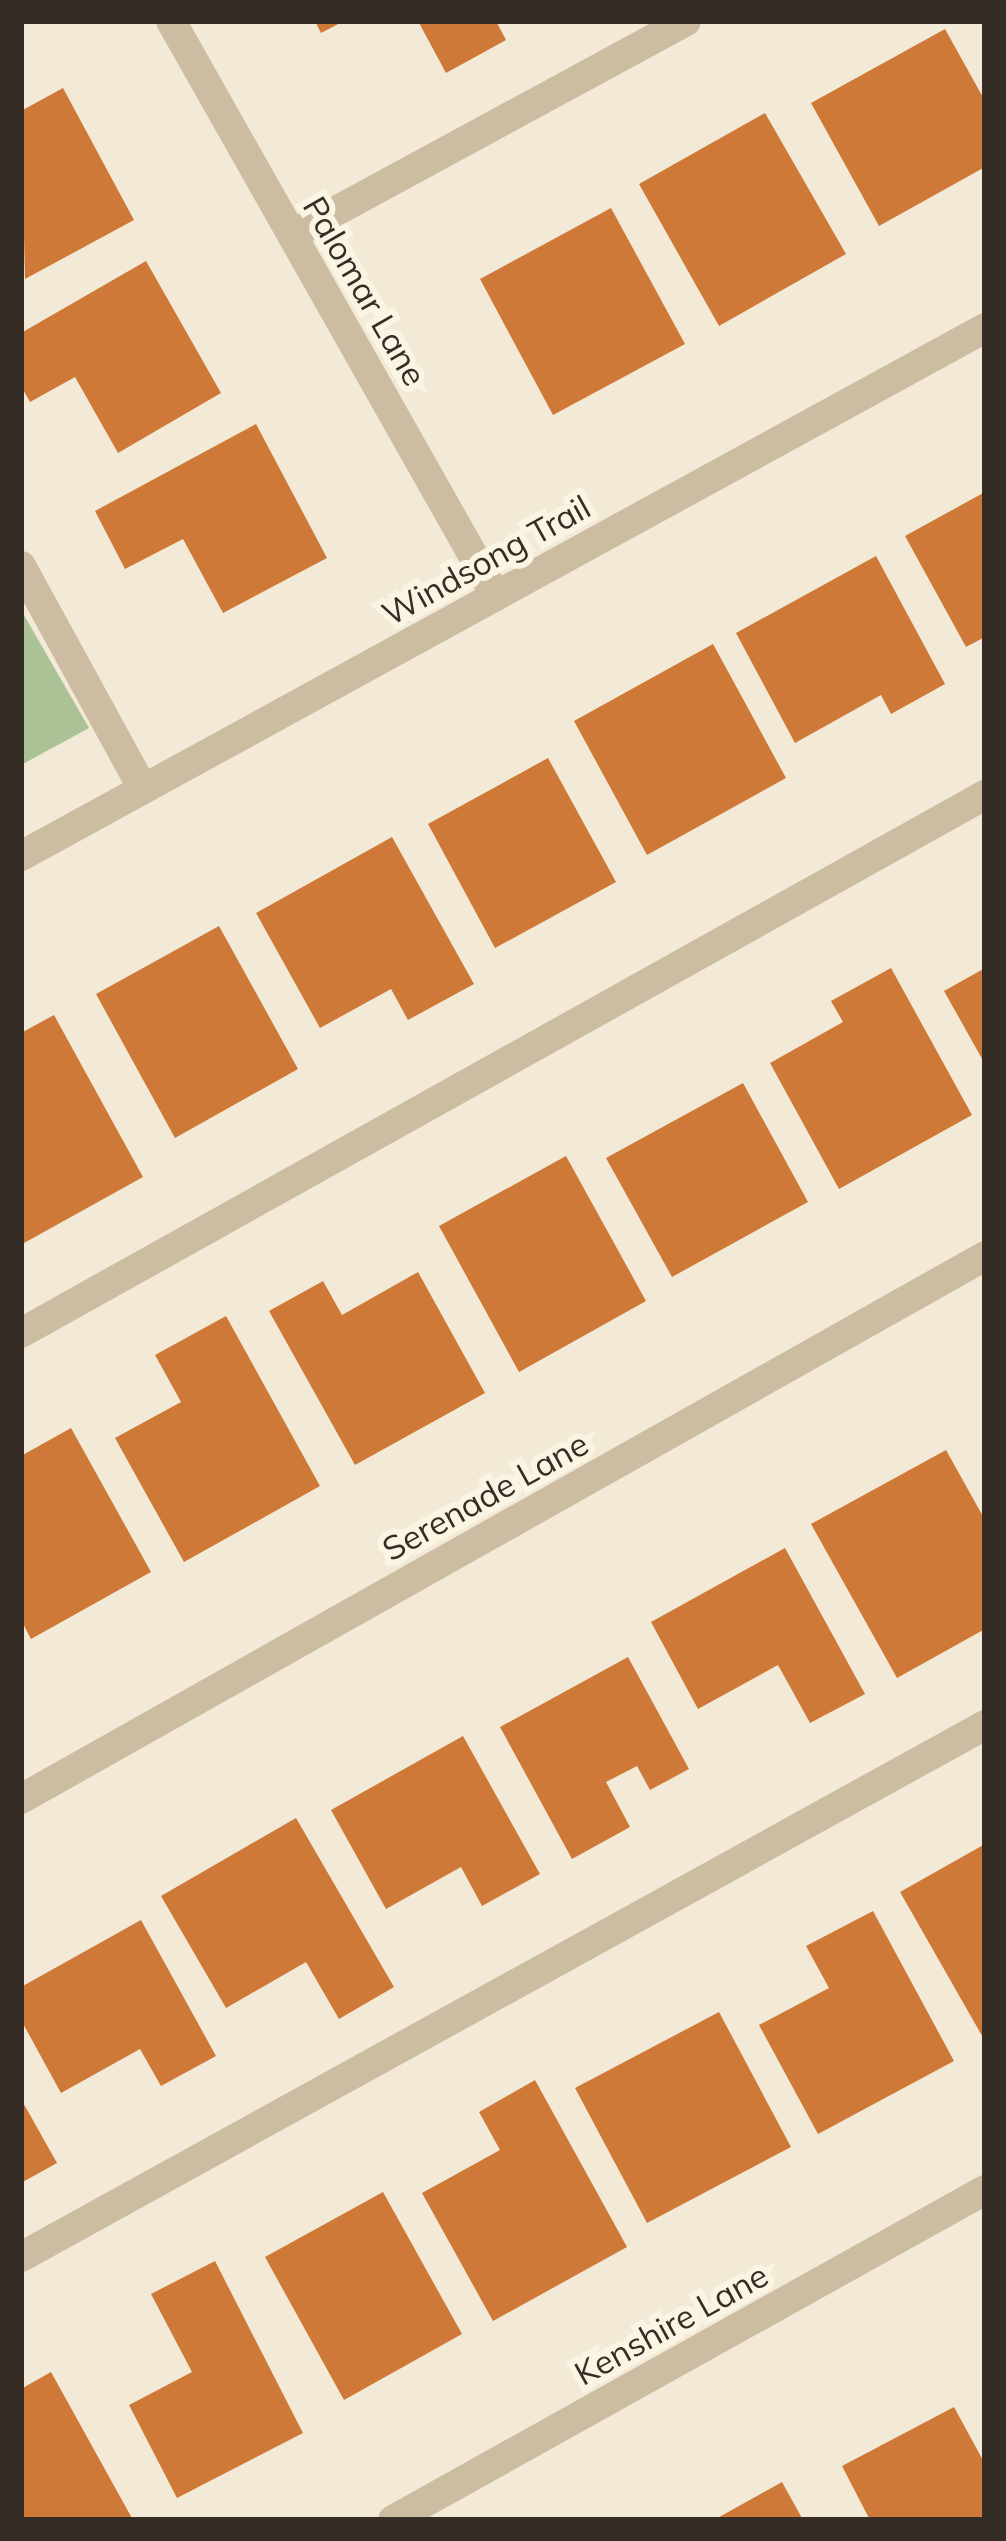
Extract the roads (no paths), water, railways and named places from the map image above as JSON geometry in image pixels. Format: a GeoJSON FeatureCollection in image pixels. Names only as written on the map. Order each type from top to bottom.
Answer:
{"type":"FeatureCollection","features":[{"type":"Feature","properties":{"kind":"street","name":"Palomar Lane"},"geometry":{"type":"LineString","coordinates":[[171,21],[496,596]]}},
{"type":"Feature","properties":{"kind":"street"},"geometry":{"type":"LineString","coordinates":[[292,235],[686,21]]}},
{"type":"Feature","properties":{"kind":"street","name":"Windsong Trail"},"geometry":{"type":"LineString","coordinates":[[21,856],[985,328]]}},
{"type":"Feature","properties":{"kind":"street"},"geometry":{"type":"LineString","coordinates":[[21,566],[143,789]]}},
{"type":"Feature","properties":{"kind":"street"},"geometry":{"type":"LineString","coordinates":[[21,1333],[985,795]]}},
{"type":"Feature","properties":{"kind":"street","name":"Serenade Lane"},"geometry":{"type":"LineString","coordinates":[[21,1799],[985,1256]]}},
{"type":"Feature","properties":{"kind":"street"},"geometry":{"type":"LineString","coordinates":[[21,2257],[985,1725]]}},
{"type":"Feature","properties":{"kind":"street","name":"Kenshire Lane"},"geometry":{"type":"LineString","coordinates":[[393,2520],[985,2190]]}}]}
